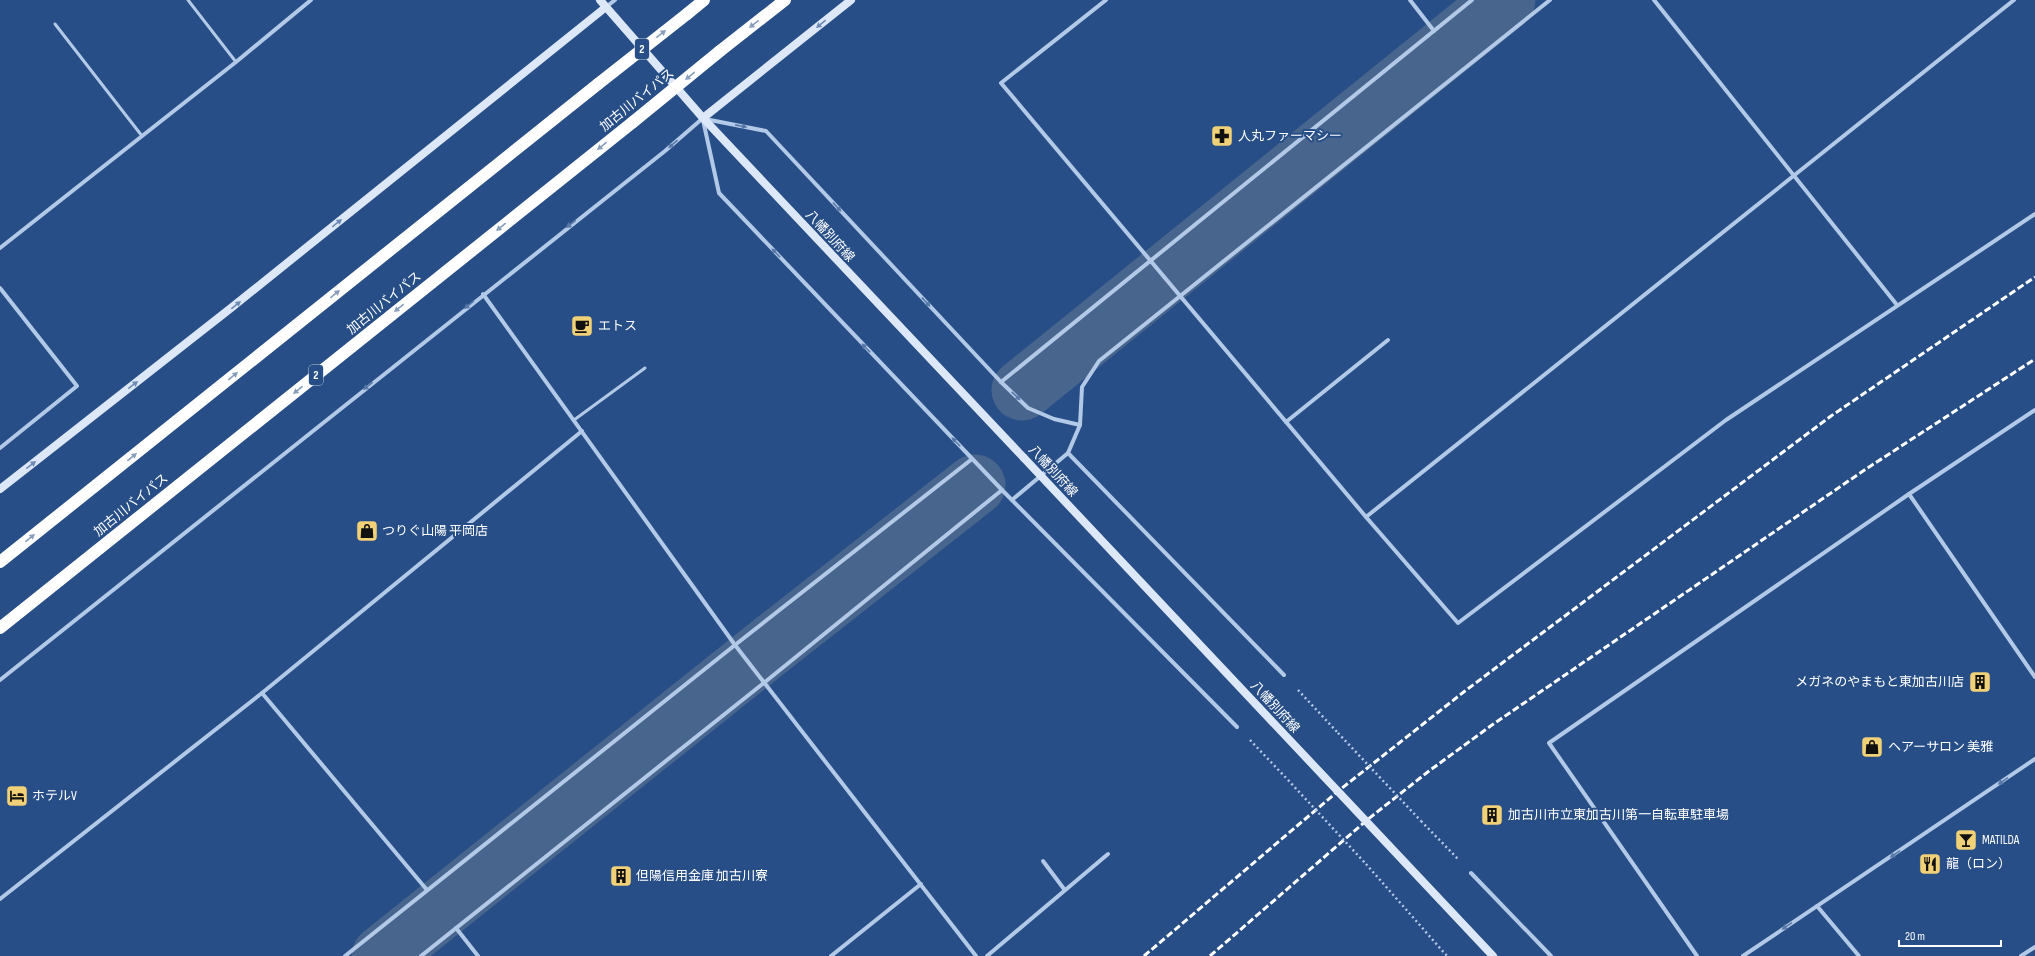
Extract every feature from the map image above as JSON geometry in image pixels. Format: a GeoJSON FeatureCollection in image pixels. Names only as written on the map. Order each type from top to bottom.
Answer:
{"type":"FeatureCollection","features":[{"type":"Feature","properties":{"kind":"highway","name":"2"},"geometry":{"type":"LineString","coordinates":[[0,562],[704,0]]}},
{"type":"Feature","properties":{"kind":"highway","name":"加古川バイパス"},"geometry":{"type":"LineString","coordinates":[[0,628],[785,0]]}},
{"type":"Feature","properties":{"kind":"main road","name":"八幡別府線"},"geometry":{"type":"LineString","coordinates":[[600,0],[703,118],[1493,956]]}},
{"type":"Feature","properties":{"kind":"main road"},"geometry":{"type":"LineString","coordinates":[[703,118],[851,0]]}},
{"type":"Feature","properties":{"kind":"main road"},"geometry":{"type":"LineString","coordinates":[[0,489],[231,308],[606,7]]}},
{"type":"Feature","properties":{"kind":"street"},"geometry":{"type":"LineString","coordinates":[[0,248],[236,62],[311,0]]}},
{"type":"Feature","properties":{"kind":"street"},"geometry":{"type":"LineString","coordinates":[[606,7],[615,0]]}},
{"type":"Feature","properties":{"kind":"street"},"geometry":{"type":"LineString","coordinates":[[1106,0],[1001,83],[1366,517],[1458,623],[1726,420],[1897,304],[2035,214]]}},
{"type":"Feature","properties":{"kind":"street"},"geometry":{"type":"LineString","coordinates":[[1410,0],[1434,31]]}},
{"type":"Feature","properties":{"kind":"street"},"geometry":{"type":"LineString","coordinates":[[1001,382],[1472,0]]}},
{"type":"Feature","properties":{"kind":"street"},"geometry":{"type":"LineString","coordinates":[[1012,500],[1068,453],[1080,425],[1082,386],[1099,361],[1550,0]]}},
{"type":"Feature","properties":{"kind":"street"},"geometry":{"type":"LineString","coordinates":[[1654,0],[1897,304]]}},
{"type":"Feature","properties":{"kind":"street"},"geometry":{"type":"LineString","coordinates":[[1366,517],[2014,0]]}},
{"type":"Feature","properties":{"kind":"street"},"geometry":{"type":"LineString","coordinates":[[0,680],[483,294],[665,151],[703,118]]}},
{"type":"Feature","properties":{"kind":"street"},"geometry":{"type":"LineString","coordinates":[[703,118],[766,131],[1001,382],[1028,408],[1054,419],[1080,425]]}},
{"type":"Feature","properties":{"kind":"street"},"geometry":{"type":"LineString","coordinates":[[703,118],[719,192],[1002,490],[1237,727]]}},
{"type":"Feature","properties":{"kind":"street"},"geometry":{"type":"LineString","coordinates":[[0,288],[77,386],[0,448]]}},
{"type":"Feature","properties":{"kind":"street"},"geometry":{"type":"LineString","coordinates":[[483,294],[735,645],[976,956]]}},
{"type":"Feature","properties":{"kind":"street"},"geometry":{"type":"LineString","coordinates":[[1286,422],[1388,340]]}},
{"type":"Feature","properties":{"kind":"street"},"geometry":{"type":"LineString","coordinates":[[1697,956],[1549,743],[1909,494],[2035,410]]}},
{"type":"Feature","properties":{"kind":"street"},"geometry":{"type":"LineString","coordinates":[[0,899],[262,693],[582,431]]}},
{"type":"Feature","properties":{"kind":"street"},"geometry":{"type":"LineString","coordinates":[[1068,453],[1284,674]]}},
{"type":"Feature","properties":{"kind":"street"},"geometry":{"type":"LineString","coordinates":[[345,956],[735,645],[972,459]]}},
{"type":"Feature","properties":{"kind":"street"},"geometry":{"type":"LineString","coordinates":[[421,956],[765,682],[1002,490]]}},
{"type":"Feature","properties":{"kind":"street"},"geometry":{"type":"LineString","coordinates":[[1909,494],[2035,678]]}},
{"type":"Feature","properties":{"kind":"street"},"geometry":{"type":"LineString","coordinates":[[262,693],[427,890]]}},
{"type":"Feature","properties":{"kind":"street"},"geometry":{"type":"LineString","coordinates":[[1743,956],[2035,759]]}},
{"type":"Feature","properties":{"kind":"street"},"geometry":{"type":"LineString","coordinates":[[987,956],[1064,889],[1108,854]]}},
{"type":"Feature","properties":{"kind":"street"},"geometry":{"type":"LineString","coordinates":[[1043,861],[1064,889]]}},
{"type":"Feature","properties":{"kind":"street"},"geometry":{"type":"LineString","coordinates":[[1471,873],[1551,956]]}},
{"type":"Feature","properties":{"kind":"street"},"geometry":{"type":"LineString","coordinates":[[831,956],[921,884]]}},
{"type":"Feature","properties":{"kind":"street"},"geometry":{"type":"LineString","coordinates":[[1817,906],[1859,956]]}},
{"type":"Feature","properties":{"kind":"street"},"geometry":{"type":"LineString","coordinates":[[456,928],[478,956]]}},
{"type":"Feature","properties":{"kind":"street"},"geometry":{"type":"LineString","coordinates":[[2021,956],[2035,946]]}},
{"type":"Feature","properties":{"kind":"lane"},"geometry":{"type":"LineString","coordinates":[[188,0],[236,62]]}},
{"type":"Feature","properties":{"kind":"lane"},"geometry":{"type":"LineString","coordinates":[[56,24],[142,136]]}},
{"type":"Feature","properties":{"kind":"lane"},"geometry":{"type":"LineString","coordinates":[[574,420],[645,368]]}},
{"type":"Feature","properties":{"kind":"path"},"geometry":{"type":"LineString","coordinates":[[1284,674],[1471,873]]}},
{"type":"Feature","properties":{"kind":"path"},"geometry":{"type":"LineString","coordinates":[[1237,727],[1366,864],[1447,956]]}},
{"type":"Feature","properties":{"kind":"waterway"},"geometry":{"type":"LineString","coordinates":[[1022,390],[1505,0]]}},
{"type":"Feature","properties":{"kind":"waterway"},"geometry":{"type":"LineString","coordinates":[[382,956],[760,654],[975,485]]}},
{"type":"Feature","properties":{"kind":"railway"},"geometry":{"type":"LineString","coordinates":[[1144,956],[1337,792],[1465,691],[1831,416],[2035,277]]}},
{"type":"Feature","properties":{"kind":"railway"},"geometry":{"type":"LineString","coordinates":[[1210,956],[1367,820],[1429,771],[1492,725],[1866,469],[2035,359]]}},
{"type":"Feature","properties":{"kind":"place","name":"人丸ファーマシー"},"geometry":{"type":"Point","coordinates":[1222,136]}},
{"type":"Feature","properties":{"kind":"place","name":"エトス"},"geometry":{"type":"Point","coordinates":[582,326]}},
{"type":"Feature","properties":{"kind":"place","name":"つりぐ山陽 平岡店"},"geometry":{"type":"Point","coordinates":[367,531]}},
{"type":"Feature","properties":{"kind":"place","name":"メガネのやまもと東加古川店"},"geometry":{"type":"Point","coordinates":[1980,682]}},
{"type":"Feature","properties":{"kind":"place","name":"ヘアーサロン 美雅"},"geometry":{"type":"Point","coordinates":[1872,747]}},
{"type":"Feature","properties":{"kind":"place","name":"ホテルV"},"geometry":{"type":"Point","coordinates":[17,796]}},
{"type":"Feature","properties":{"kind":"place","name":"加古川市立東加古川第一自転車駐車場"},"geometry":{"type":"Point","coordinates":[1492,815]}},
{"type":"Feature","properties":{"kind":"place","name":"MATILDA"},"geometry":{"type":"Point","coordinates":[1966,840]}},
{"type":"Feature","properties":{"kind":"place","name":"龍（ロン）"},"geometry":{"type":"Point","coordinates":[1930,864]}},
{"type":"Feature","properties":{"kind":"place","name":"但陽信用金庫 加古川寮"},"geometry":{"type":"Point","coordinates":[621,876]}}]}
